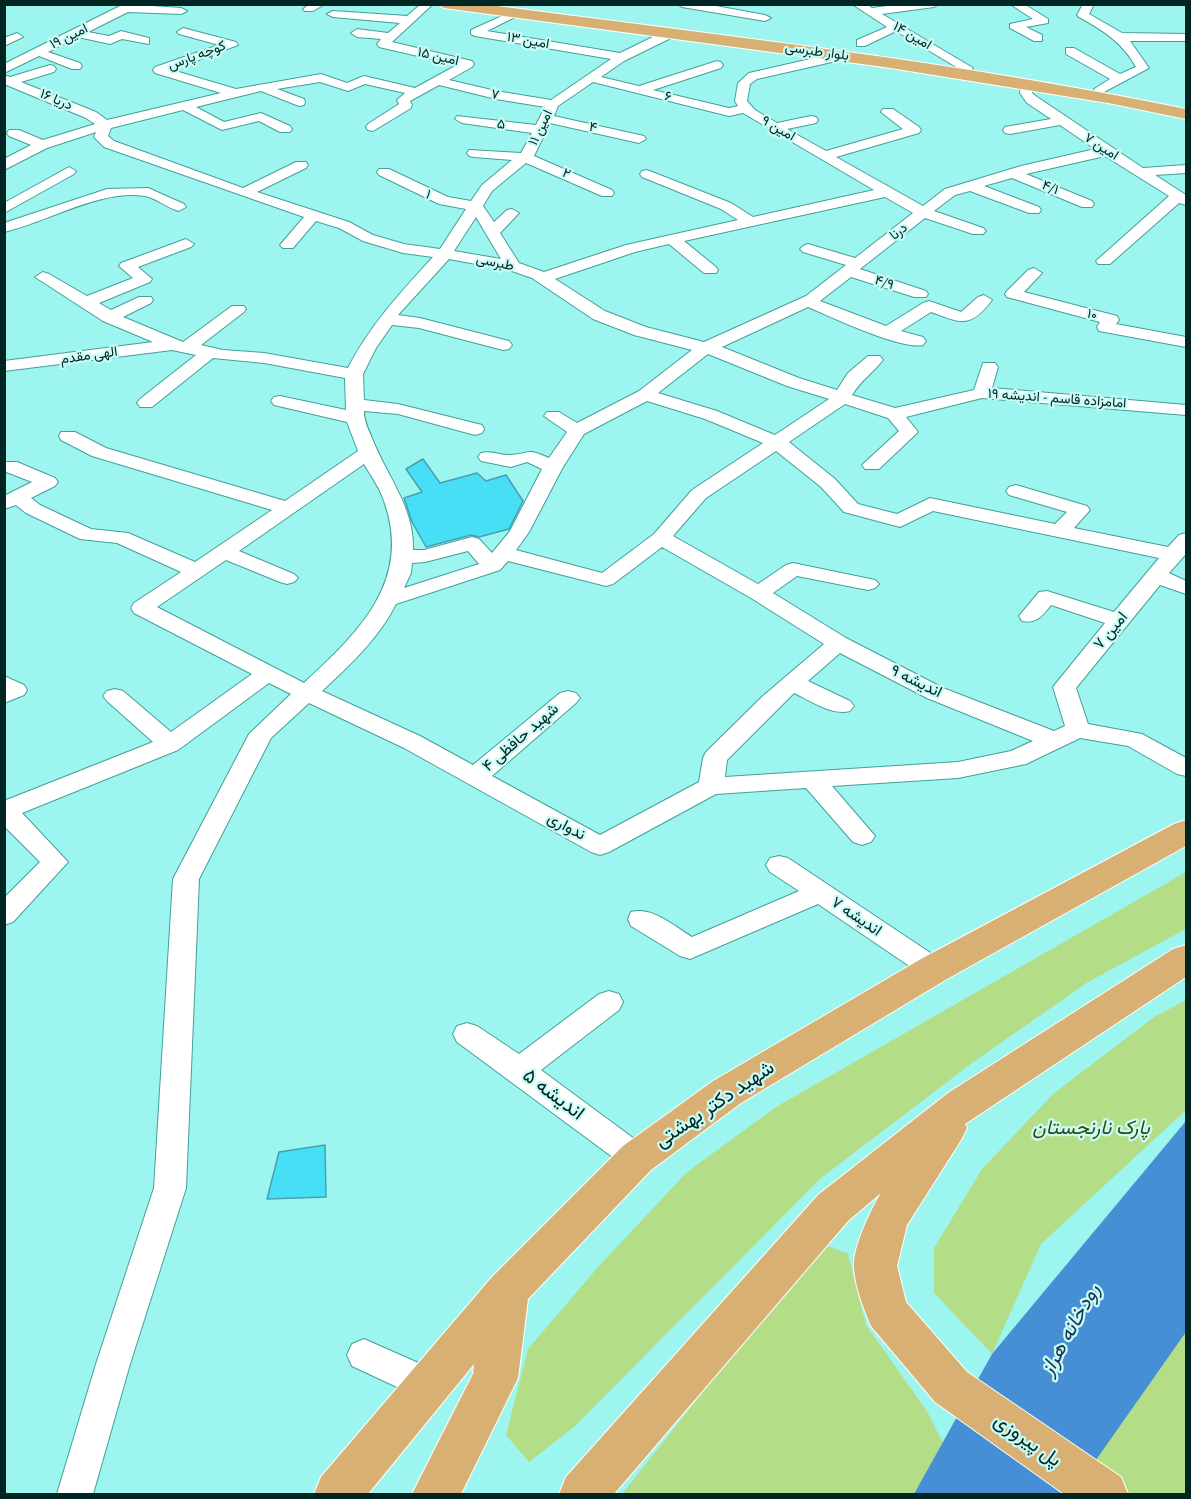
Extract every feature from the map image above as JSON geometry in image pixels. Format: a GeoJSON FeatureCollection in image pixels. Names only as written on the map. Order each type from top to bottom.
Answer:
{"type":"FeatureCollection","features":[{"type":"Feature","properties":{"kind":"main road","name":"بلوار طبرسی"},"geometry":{"type":"LineString","coordinates":[[444,4],[517,20],[678,26],[841,56],[1108,98],[1186,114]]}},
{"type":"Feature","properties":{"kind":"main road","name":"بلوار طبرسی"},"geometry":{"type":"LineString","coordinates":[[493,4],[806,43],[1100,89],[1186,106]]}},
{"type":"Feature","properties":{"kind":"main road","name":"شهید دکتر بهشتی"},"geometry":{"type":"LineString","coordinates":[[338,1494],[507,1291],[637,1158],[727,1092],[934,969],[1186,832]]}},
{"type":"Feature","properties":{"kind":"main road"},"geometry":{"type":"LineString","coordinates":[[583,1494],[833,1208],[962,1104],[1186,960]]}},
{"type":"Feature","properties":{"kind":"main road","name":"پل پیروزی"},"geometry":{"type":"LineString","coordinates":[[962,1104],[886,1220],[875,1266],[887,1312],[951,1387],[1101,1493]]}},
{"type":"Feature","properties":{"kind":"main road"},"geometry":{"type":"LineString","coordinates":[[436,1494],[495,1378],[507,1291]]}},
{"type":"Feature","properties":{"kind":"street"},"geometry":{"type":"LineString","coordinates":[[357,33],[390,37],[428,4]]}},
{"type":"Feature","properties":{"kind":"street"},"geometry":{"type":"LineString","coordinates":[[682,4],[709,6],[765,18]]}},
{"type":"Feature","properties":{"kind":"street","name":"امین ۱۴"},"geometry":{"type":"LineString","coordinates":[[857,4],[967,68]]}},
{"type":"Feature","properties":{"kind":"street"},"geometry":{"type":"LineString","coordinates":[[869,12],[934,4]]}},
{"type":"Feature","properties":{"kind":"street"},"geometry":{"type":"LineString","coordinates":[[1015,4],[1055,20]]}},
{"type":"Feature","properties":{"kind":"street"},"geometry":{"type":"LineString","coordinates":[[1089,4],[1083,15],[1120,37],[1134,51],[1143,68],[1100,89]]}},
{"type":"Feature","properties":{"kind":"street"},"geometry":{"type":"LineString","coordinates":[[130,6],[181,10]]}},
{"type":"Feature","properties":{"kind":"street","name":"امین ۱۹"},"geometry":{"type":"LineString","coordinates":[[6,76],[38,52],[130,6]]}},
{"type":"Feature","properties":{"kind":"street","name":"امین ۱۱"},"geometry":{"type":"LineString","coordinates":[[354,374],[367,348],[396,306],[444,255],[487,188],[530,153],[553,104],[622,57],[709,6]]}},
{"type":"Feature","properties":{"kind":"street"},"geometry":{"type":"LineString","coordinates":[[333,14],[408,20]]}},
{"type":"Feature","properties":{"kind":"street"},"geometry":{"type":"LineString","coordinates":[[1038,38],[1014,26],[1088,18]]}},
{"type":"Feature","properties":{"kind":"street"},"geometry":{"type":"LineString","coordinates":[[501,36],[517,20]]}},
{"type":"Feature","properties":{"kind":"street","name":"امین ۱۳"},"geometry":{"type":"LineString","coordinates":[[517,20],[475,32],[622,57]]}},
{"type":"Feature","properties":{"kind":"street"},"geometry":{"type":"LineString","coordinates":[[861,43],[896,27]]}},
{"type":"Feature","properties":{"kind":"street","name":"کوچه پارس"},"geometry":{"type":"LineString","coordinates":[[183,32],[232,45],[159,70],[236,93]]}},
{"type":"Feature","properties":{"kind":"street"},"geometry":{"type":"LineString","coordinates":[[77,33],[110,40],[121,35],[145,41]]}},
{"type":"Feature","properties":{"kind":"street"},"geometry":{"type":"LineString","coordinates":[[4,43],[17,37]]}},
{"type":"Feature","properties":{"kind":"street","name":"امین ۱۵"},"geometry":{"type":"LineString","coordinates":[[373,127],[406,105],[403,100],[468,64],[383,44],[390,37]]}},
{"type":"Feature","properties":{"kind":"street"},"geometry":{"type":"LineString","coordinates":[[1120,37],[1186,38]]}},
{"type":"Feature","properties":{"kind":"street"},"geometry":{"type":"LineString","coordinates":[[642,47],[660,52]]}},
{"type":"Feature","properties":{"kind":"street"},"geometry":{"type":"LineString","coordinates":[[1070,51],[1119,80]]}},
{"type":"Feature","properties":{"kind":"street"},"geometry":{"type":"LineString","coordinates":[[38,52],[76,66]]}},
{"type":"Feature","properties":{"kind":"street","name":"امین ۹"},"geometry":{"type":"LineString","coordinates":[[841,56],[753,76],[744,83],[741,101],[750,113],[924,213],[978,231]]}},
{"type":"Feature","properties":{"kind":"street"},"geometry":{"type":"LineString","coordinates":[[639,90],[717,65]]}},
{"type":"Feature","properties":{"kind":"street"},"geometry":{"type":"LineString","coordinates":[[6,76],[50,69]]}},
{"type":"Feature","properties":{"kind":"street","name":"دریا ۱۶"},"geometry":{"type":"LineString","coordinates":[[6,76],[91,115],[105,125]]}},
{"type":"Feature","properties":{"kind":"street"},"geometry":{"type":"LineString","coordinates":[[4,166],[42,145],[105,125],[262,87],[321,78],[348,87],[364,80],[416,92]]}},
{"type":"Feature","properties":{"kind":"street","name":"۶"},"geometry":{"type":"LineString","coordinates":[[591,78],[729,112],[746,108]]}},
{"type":"Feature","properties":{"kind":"street","name":"۷"},"geometry":{"type":"LineString","coordinates":[[438,81],[496,95],[553,104]]}},
{"type":"Feature","properties":{"kind":"street","name":"امین ۷"},"geometry":{"type":"LineString","coordinates":[[1027,84],[1026,93],[1032,100],[1182,198]]}},
{"type":"Feature","properties":{"kind":"street"},"geometry":{"type":"LineString","coordinates":[[262,87],[299,102]]}},
{"type":"Feature","properties":{"kind":"street"},"geometry":{"type":"LineString","coordinates":[[183,105],[222,126],[261,117],[285,129]]}},
{"type":"Feature","properties":{"kind":"street"},"geometry":{"type":"LineString","coordinates":[[823,156],[914,130],[888,112]]}},
{"type":"Feature","properties":{"kind":"street","name":"۵"},"geometry":{"type":"LineString","coordinates":[[462,119],[544,124]]}},
{"type":"Feature","properties":{"kind":"street"},"geometry":{"type":"LineString","coordinates":[[775,127],[811,120]]}},
{"type":"Feature","properties":{"kind":"street"},"geometry":{"type":"LineString","coordinates":[[1010,130],[1062,121]]}},
{"type":"Feature","properties":{"kind":"street","name":"۴"},"geometry":{"type":"LineString","coordinates":[[544,124],[639,139]]}},
{"type":"Feature","properties":{"kind":"street","name":"طبرسی"},"geometry":{"type":"LineString","coordinates":[[105,125],[100,137],[109,144],[244,193],[344,225],[368,238],[444,255],[513,266],[542,278],[599,315],[640,331],[705,348],[841,399],[894,414]]}},
{"type":"Feature","properties":{"kind":"street"},"geometry":{"type":"LineString","coordinates":[[861,132],[876,141]]}},
{"type":"Feature","properties":{"kind":"street"},"geometry":{"type":"LineString","coordinates":[[14,133],[42,145]]}},
{"type":"Feature","properties":{"kind":"street","name":"درنا"},"geometry":{"type":"LineString","coordinates":[[577,430],[645,395],[705,348],[807,301],[951,192],[1012,173],[1107,151]]}},
{"type":"Feature","properties":{"kind":"street","name":"۲"},"geometry":{"type":"LineString","coordinates":[[474,153],[525,157],[607,193]]}},
{"type":"Feature","properties":{"kind":"street"},"geometry":{"type":"LineString","coordinates":[[244,193],[302,165],[280,160]]}},
{"type":"Feature","properties":{"kind":"street"},"geometry":{"type":"LineString","coordinates":[[1140,172],[1186,169]]}},
{"type":"Feature","properties":{"kind":"street"},"geometry":{"type":"LineString","coordinates":[[4,209],[69,171]]}},
{"type":"Feature","properties":{"kind":"street","name":"۱"},"geometry":{"type":"LineString","coordinates":[[384,172],[444,201],[476,206]]}},
{"type":"Feature","properties":{"kind":"street","name":"۴/۱"},"geometry":{"type":"LineString","coordinates":[[1012,173],[1088,204]]}},
{"type":"Feature","properties":{"kind":"street"},"geometry":{"type":"LineString","coordinates":[[647,174],[726,206],[751,222]]}},
{"type":"Feature","properties":{"kind":"street"},"geometry":{"type":"LineString","coordinates":[[971,186],[1034,210]]}},
{"type":"Feature","properties":{"kind":"street"},"geometry":{"type":"LineString","coordinates":[[4,228],[107,193],[148,192],[179,207]]}},
{"type":"Feature","properties":{"kind":"street"},"geometry":{"type":"LineString","coordinates":[[542,278],[631,248],[886,192]]}},
{"type":"Feature","properties":{"kind":"street"},"geometry":{"type":"LineString","coordinates":[[1104,261],[1182,198]]}},
{"type":"Feature","properties":{"kind":"street"},"geometry":{"type":"LineString","coordinates":[[476,206],[513,266]]}},
{"type":"Feature","properties":{"kind":"street"},"geometry":{"type":"LineString","coordinates":[[492,232],[512,213]]}},
{"type":"Feature","properties":{"kind":"street"},"geometry":{"type":"LineString","coordinates":[[288,245],[313,215]]}},
{"type":"Feature","properties":{"kind":"street"},"geometry":{"type":"LineString","coordinates":[[672,239],[710,270]]}},
{"type":"Feature","properties":{"kind":"street"},"geometry":{"type":"LineString","coordinates":[[84,303],[144,279],[127,266],[186,244]]}},
{"type":"Feature","properties":{"kind":"street","name":"۴/۹"},"geometry":{"type":"LineString","coordinates":[[808,249],[920,294]]}},
{"type":"Feature","properties":{"kind":"street","name":"۱۰"},"geometry":{"type":"LineString","coordinates":[[1034,273],[1013,294],[1111,320],[1105,327],[1186,342]]}},
{"type":"Feature","properties":{"kind":"street"},"geometry":{"type":"LineString","coordinates":[[43,277],[109,317],[180,346],[354,374],[354,411],[368,453],[394,501],[403,541],[401,573],[378,618],[341,662],[261,734],[186,879],[170,1188],[113,1364],[75,1494]]}},
{"type":"Feature","properties":{"kind":"street"},"geometry":{"type":"LineString","coordinates":[[109,317],[145,300]]}},
{"type":"Feature","properties":{"kind":"street"},"geometry":{"type":"LineString","coordinates":[[887,333],[929,306],[963,318],[984,300]]}},
{"type":"Feature","properties":{"kind":"street"},"geometry":{"type":"LineString","coordinates":[[807,301],[887,333],[917,341]]}},
{"type":"Feature","properties":{"kind":"street"},"geometry":{"type":"LineString","coordinates":[[180,346],[238,309]]}},
{"type":"Feature","properties":{"kind":"street"},"geometry":{"type":"LineString","coordinates":[[387,319],[420,323],[503,345]]}},
{"type":"Feature","properties":{"kind":"street","name":"الهی مقدم"},"geometry":{"type":"LineString","coordinates":[[12,366],[180,346]]}},
{"type":"Feature","properties":{"kind":"street"},"geometry":{"type":"LineString","coordinates":[[4,351],[12,366],[4,378]]}},
{"type":"Feature","properties":{"kind":"street"},"geometry":{"type":"LineString","coordinates":[[146,403],[210,352]]}},
{"type":"Feature","properties":{"kind":"street"},"geometry":{"type":"LineString","coordinates":[[402,557],[425,556],[472,543],[498,560],[606,580],[661,538],[699,494],[841,399],[854,377],[874,360]]}},
{"type":"Feature","properties":{"kind":"street"},"geometry":{"type":"LineString","coordinates":[[982,393],[989,367]]}},
{"type":"Feature","properties":{"kind":"street","name":"امامزاده قاسم - اندیشه ۱۹"},"geometry":{"type":"LineString","coordinates":[[894,414],[982,393],[1186,410]]}},
{"type":"Feature","properties":{"kind":"street"},"geometry":{"type":"LineString","coordinates":[[645,395],[711,415],[775,441],[828,483],[851,508],[900,521],[930,504],[1060,531],[1181,547]]}},
{"type":"Feature","properties":{"kind":"street"},"geometry":{"type":"LineString","coordinates":[[279,401],[354,411],[398,409],[475,429],[459,445]]}},
{"type":"Feature","properties":{"kind":"street"},"geometry":{"type":"LineString","coordinates":[[872,465],[909,432],[894,414]]}},
{"type":"Feature","properties":{"kind":"street"},"geometry":{"type":"LineString","coordinates":[[387,600],[498,560],[519,532],[552,467],[577,430],[553,416]]}},
{"type":"Feature","properties":{"kind":"street"},"geometry":{"type":"LineString","coordinates":[[68,436],[99,452],[287,508]]}},
{"type":"Feature","properties":{"kind":"street"},"geometry":{"type":"LineString","coordinates":[[11,500],[87,535],[121,537],[197,570],[368,453]]}},
{"type":"Feature","properties":{"kind":"street"},"geometry":{"type":"LineString","coordinates":[[488,457],[511,461],[528,456],[552,467]]}},
{"type":"Feature","properties":{"kind":"street"},"geometry":{"type":"LineString","coordinates":[[10,466],[48,482],[11,500]]}},
{"type":"Feature","properties":{"kind":"street"},"geometry":{"type":"LineString","coordinates":[[1016,490],[1080,510],[1060,531]]}},
{"type":"Feature","properties":{"kind":"street","name":"اندیشه ۹"},"geometry":{"type":"LineString","coordinates":[[661,538],[759,593],[838,643],[935,693],[1054,740]]}},
{"type":"Feature","properties":{"kind":"street","name":"امین ۷"},"geometry":{"type":"LineString","coordinates":[[1078,730],[1064,687],[1181,547]]}},
{"type":"Feature","properties":{"kind":"street"},"geometry":{"type":"LineString","coordinates":[[224,552],[287,578]]}},
{"type":"Feature","properties":{"kind":"street"},"geometry":{"type":"LineString","coordinates":[[759,593],[793,568],[868,584]]}},
{"type":"Feature","properties":{"kind":"street","name":"ندواری"},"geometry":{"type":"LineString","coordinates":[[197,570],[142,608],[306,693],[412,742],[600,846],[711,786],[958,770],[1017,758],[1054,740]]}},
{"type":"Feature","properties":{"kind":"street"},"geometry":{"type":"LineString","coordinates":[[1157,576],[1186,588]]}},
{"type":"Feature","properties":{"kind":"street"},"geometry":{"type":"LineString","coordinates":[[1030,616],[1047,597],[1120,621]]}},
{"type":"Feature","properties":{"kind":"street"},"geometry":{"type":"LineString","coordinates":[[711,786],[715,758],[792,683],[838,643]]}},
{"type":"Feature","properties":{"kind":"street"},"geometry":{"type":"LineString","coordinates":[[4,915],[55,862],[5,810],[170,744],[268,674]]}},
{"type":"Feature","properties":{"kind":"street"},"geometry":{"type":"LineString","coordinates":[[4,683],[16,690],[4,696]]}},
{"type":"Feature","properties":{"kind":"street"},"geometry":{"type":"LineString","coordinates":[[792,683],[842,706]]}},
{"type":"Feature","properties":{"kind":"street"},"geometry":{"type":"LineString","coordinates":[[115,696],[170,744]]}},
{"type":"Feature","properties":{"kind":"street","name":"شهید حافظی ۴"},"geometry":{"type":"LineString","coordinates":[[475,777],[568,698]]}},
{"type":"Feature","properties":{"kind":"street"},"geometry":{"type":"LineString","coordinates":[[1054,740],[1078,730],[1134,739],[1186,768]]}},
{"type":"Feature","properties":{"kind":"street"},"geometry":{"type":"LineString","coordinates":[[812,779],[862,836]]}},
{"type":"Feature","properties":{"kind":"street","name":"اندیشه ۷"},"geometry":{"type":"LineString","coordinates":[[779,865],[934,969]]}},
{"type":"Feature","properties":{"kind":"street"},"geometry":{"type":"LineString","coordinates":[[641,919],[690,949],[819,893]]}},
{"type":"Feature","properties":{"kind":"street"},"geometry":{"type":"LineString","coordinates":[[519,1070],[609,1002]]}},
{"type":"Feature","properties":{"kind":"street","name":"اندیشه ۵"},"geometry":{"type":"LineString","coordinates":[[467,1034],[637,1158]]}},
{"type":"Feature","properties":{"kind":"street"},"geometry":{"type":"LineString","coordinates":[[364,1355],[429,1385]]}},
{"type":"Feature","properties":{"kind":"green space"},"geometry":{"type":"Polygon","coordinates":[[[1186,872],[1186,929],[1088,982],[972,1063],[821,1178],[574,1427],[529,1462],[506,1435],[528,1349],[599,1266],[687,1172],[776,1107],[1186,872]]]}},
{"type":"Feature","properties":{"kind":"green space","name":"پارک نارنجستان"},"geometry":{"type":"Polygon","coordinates":[[[1186,1000],[1186,1110],[1041,1244],[992,1354],[934,1293],[934,1248],[982,1169],[1053,1094],[1154,1017],[1186,1000]]]}},
{"type":"Feature","properties":{"kind":"green space"},"geometry":{"type":"Polygon","coordinates":[[[821,1243],[848,1254],[866,1325],[927,1411],[943,1443],[914,1494],[622,1494],[821,1243]]]}},
{"type":"Feature","properties":{"kind":"green space"},"geometry":{"type":"Polygon","coordinates":[[[1186,1320],[1186,1494],[1069,1494],[1186,1320]]]}},
{"type":"Feature","properties":{"kind":"water","name":"رودخانه هراز"},"geometry":{"type":"Polygon","coordinates":[[[1186,1121],[1186,1332],[1072,1494],[914,1494],[992,1354],[1186,1121]]]}},
{"type":"Feature","properties":{"kind":"building"},"geometry":{"type":"Polygon","coordinates":[[[423,459],[440,483],[477,473],[486,481],[506,475],[523,501],[509,529],[479,537],[471,535],[426,547],[412,522],[404,498],[422,492],[406,469],[423,459]]]}},
{"type":"Feature","properties":{"kind":"building"},"geometry":{"type":"Polygon","coordinates":[[[325,1145],[326,1197],[267,1199],[279,1152],[325,1145]]]}}]}
